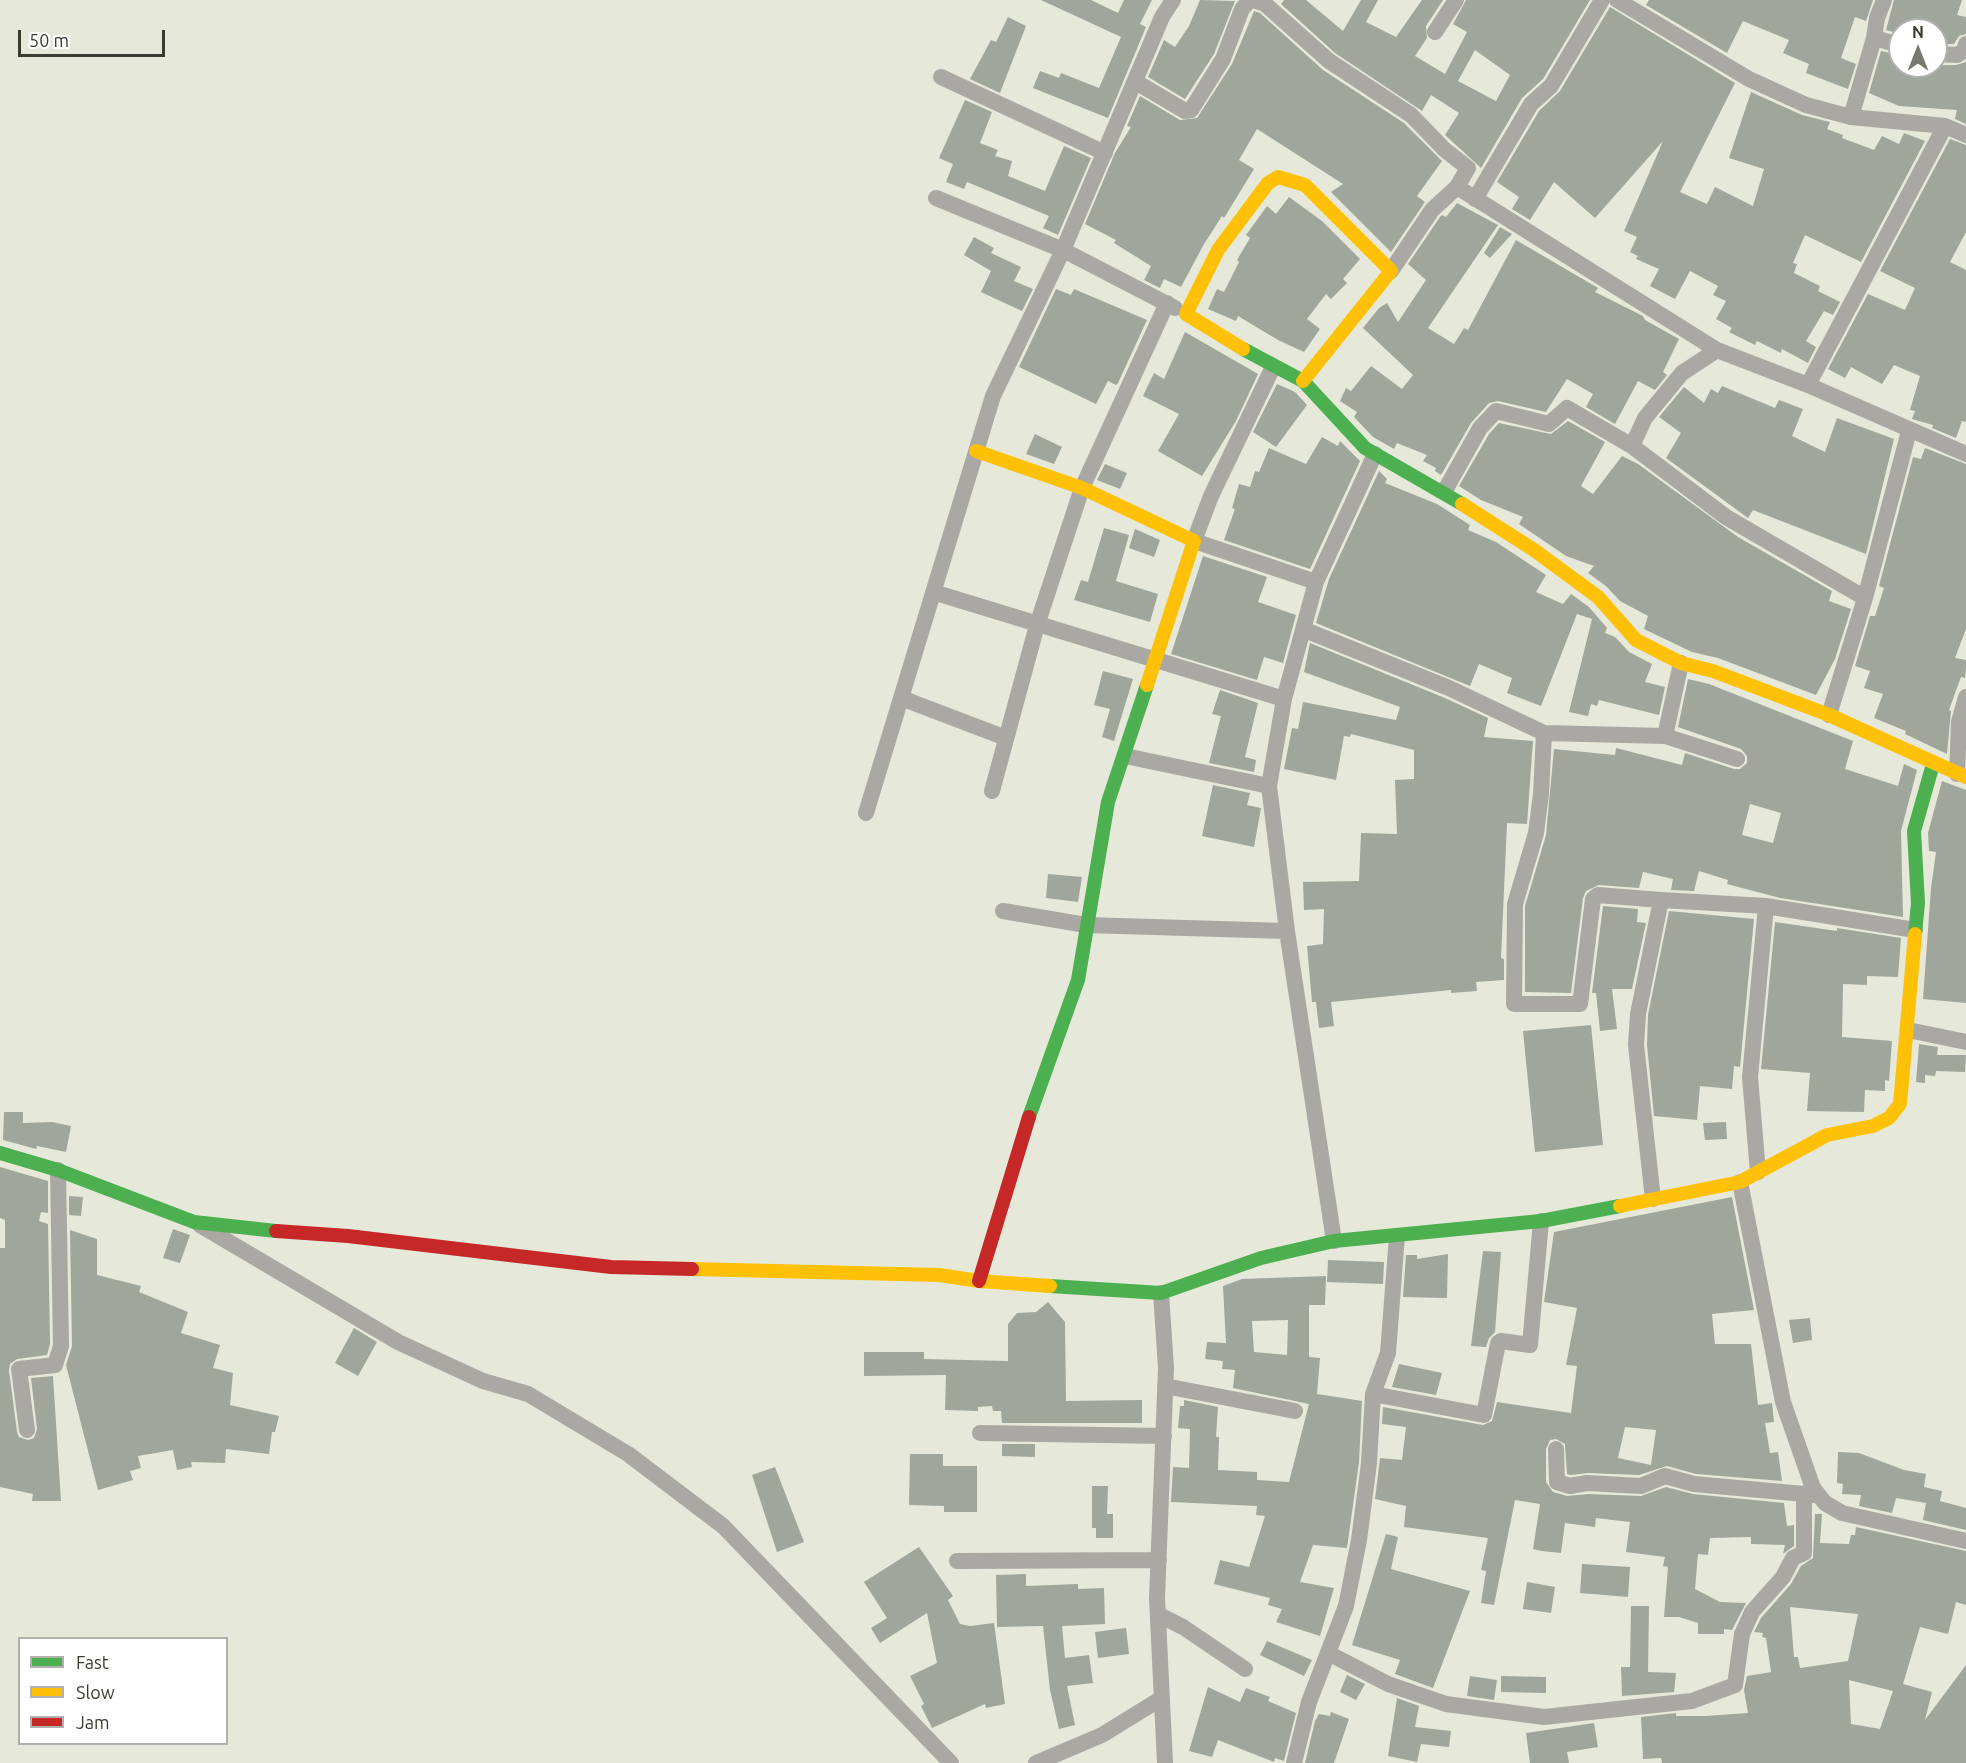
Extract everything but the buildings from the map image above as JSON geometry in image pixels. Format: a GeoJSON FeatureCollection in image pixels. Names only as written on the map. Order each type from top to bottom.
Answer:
{"type":"FeatureCollection","features":[{"type":"Feature","properties":{"kind":"street"},"geometry":{"type":"LineString","coordinates":[[866,813],[993,396],[1063,250],[1162,17],[1173,0]]}},
{"type":"Feature","properties":{"kind":"street"},"geometry":{"type":"LineString","coordinates":[[1136,82],[1185,111],[1191,110],[1223,60],[1242,9],[1251,0],[1265,4],[1329,62],[1382,94],[1411,115],[1445,150],[1468,168],[1457,188],[1432,210],[1391,271],[1303,381]]}},
{"type":"Feature","properties":{"kind":"street"},"geometry":{"type":"LineString","coordinates":[[1435,32],[1456,0]]}},
{"type":"Feature","properties":{"kind":"street"},"geometry":{"type":"LineString","coordinates":[[1475,199],[1531,104],[1551,86],[1602,0]]}},
{"type":"Feature","properties":{"kind":"street"},"geometry":{"type":"LineString","coordinates":[[1617,0],[1749,79],[1806,105],[1851,117],[1945,126],[1966,135]]}},
{"type":"Feature","properties":{"kind":"street"},"geometry":{"type":"LineString","coordinates":[[1851,117],[1875,38],[1877,18],[1884,0]]}},
{"type":"Feature","properties":{"kind":"street"},"geometry":{"type":"LineString","coordinates":[[1875,38],[1888,42]]}},
{"type":"Feature","properties":{"kind":"street"},"geometry":{"type":"LineString","coordinates":[[1948,55],[1957,55],[1964,51],[1966,44]]}},
{"type":"Feature","properties":{"kind":"street"},"geometry":{"type":"LineString","coordinates":[[941,77],[1105,153]]}},
{"type":"Feature","properties":{"kind":"street"},"geometry":{"type":"LineString","coordinates":[[1808,385],[1945,126]]}},
{"type":"Feature","properties":{"kind":"street"},"geometry":{"type":"LineString","coordinates":[[1186,314],[1218,250],[1268,183],[1278,177],[1305,185],[1391,271]]}},
{"type":"Feature","properties":{"kind":"street"},"geometry":{"type":"LineString","coordinates":[[1457,188],[1717,350],[1808,385],[1966,454]]}},
{"type":"Feature","properties":{"kind":"street"},"geometry":{"type":"LineString","coordinates":[[936,198],[1063,250],[1167,303],[1273,367],[1303,381],[1365,448],[1444,492],[1534,550],[1598,597],[1636,640],[1681,663],[1713,670],[1828,715],[1961,775],[1959,722],[1966,698]]}},
{"type":"Feature","properties":{"kind":"street"},"geometry":{"type":"LineString","coordinates":[[992,791],[1038,625],[1082,488],[1167,303]]}},
{"type":"Feature","properties":{"kind":"street"},"geometry":{"type":"LineString","coordinates":[[1632,446],[1645,418],[1682,373],[1717,350]]}},
{"type":"Feature","properties":{"kind":"street"},"geometry":{"type":"LineString","coordinates":[[979,1281],[1029,1116],[1078,980],[1108,802],[1211,496],[1273,367]]}},
{"type":"Feature","properties":{"kind":"street"},"geometry":{"type":"LineString","coordinates":[[1444,492],[1480,428],[1496,411],[1549,424],[1567,408],[1632,446],[1726,517],[1865,598]]}},
{"type":"Feature","properties":{"kind":"street"},"geometry":{"type":"LineString","coordinates":[[1828,715],[1865,598],[1909,431]]}},
{"type":"Feature","properties":{"kind":"street"},"geometry":{"type":"LineString","coordinates":[[976,451],[1082,488],[1194,541],[1316,582]]}},
{"type":"Feature","properties":{"kind":"street"},"geometry":{"type":"LineString","coordinates":[[1334,1241],[1287,931],[1269,786],[1284,699],[1305,630],[1316,582],[1375,454]]}},
{"type":"Feature","properties":{"kind":"street"},"geometry":{"type":"LineString","coordinates":[[933,592],[1155,662],[1284,699]]}},
{"type":"Feature","properties":{"kind":"street"},"geometry":{"type":"LineString","coordinates":[[1305,630],[1449,688],[1544,733],[1665,736],[1737,759]]}},
{"type":"Feature","properties":{"kind":"street"},"geometry":{"type":"LineString","coordinates":[[1665,736],[1681,663]]}},
{"type":"Feature","properties":{"kind":"street"},"geometry":{"type":"LineString","coordinates":[[901,698],[1006,738]]}},
{"type":"Feature","properties":{"kind":"street"},"geometry":{"type":"LineString","coordinates":[[1544,733],[1544,766],[1536,833],[1515,904],[1514,1004],[1581,1004],[1593,899],[1598,895],[1766,906],[1915,930]]}},
{"type":"Feature","properties":{"kind":"street"},"geometry":{"type":"LineString","coordinates":[[1125,756],[1269,786]]}},
{"type":"Feature","properties":{"kind":"street"},"geometry":{"type":"LineString","coordinates":[[194,1222],[259,1230],[360,1237],[611,1267],[939,1275],[979,1281],[1161,1293],[1261,1258],[1334,1241],[1541,1221],[1740,1182],[1827,1135],[1873,1126],[1889,1118],[1900,1104],[1918,903],[1914,831],[1933,764]]}},
{"type":"Feature","properties":{"kind":"street"},"geometry":{"type":"LineString","coordinates":[[1653,1199],[1636,1045],[1638,1014],[1661,900]]}},
{"type":"Feature","properties":{"kind":"street"},"geometry":{"type":"LineString","coordinates":[[1758,1172],[1750,1077],[1766,906]]}},
{"type":"Feature","properties":{"kind":"street"},"geometry":{"type":"LineString","coordinates":[[1003,910],[1086,925],[1287,931]]}},
{"type":"Feature","properties":{"kind":"street"},"geometry":{"type":"LineString","coordinates":[[1908,1030],[1966,1042]]}},
{"type":"Feature","properties":{"kind":"street"},"geometry":{"type":"LineString","coordinates":[[0,1153],[58,1170],[194,1222],[398,1342],[483,1381],[528,1394],[628,1454],[723,1526],[951,1763]]}},
{"type":"Feature","properties":{"kind":"street"},"geometry":{"type":"LineString","coordinates":[[27,1430],[19,1370],[55,1365],[61,1346],[58,1170]]}},
{"type":"Feature","properties":{"kind":"street"},"geometry":{"type":"LineString","coordinates":[[1328,1653],[1388,1684],[1446,1704],[1544,1717],[1692,1701],[1735,1685],[1742,1634],[1752,1612],[1783,1577],[1793,1558],[1804,1552],[1813,1488],[1783,1402],[1740,1182]]}},
{"type":"Feature","properties":{"kind":"street"},"geometry":{"type":"LineString","coordinates":[[1373,1394],[1484,1415],[1498,1343],[1500,1341],[1530,1345],[1541,1221]]}},
{"type":"Feature","properties":{"kind":"street"},"geometry":{"type":"LineString","coordinates":[[1294,1763],[1310,1702],[1346,1606],[1359,1540],[1369,1463],[1373,1394],[1389,1353],[1397,1236]]}},
{"type":"Feature","properties":{"kind":"street"},"geometry":{"type":"LineString","coordinates":[[1161,1293],[1165,1386],[1159,1615],[1165,1763]]}},
{"type":"Feature","properties":{"kind":"street"},"geometry":{"type":"LineString","coordinates":[[1165,1386],[1295,1410]]}},
{"type":"Feature","properties":{"kind":"street"},"geometry":{"type":"LineString","coordinates":[[980,1433],[1164,1436]]}},
{"type":"Feature","properties":{"kind":"street"},"geometry":{"type":"LineString","coordinates":[[1556,1449],[1557,1482],[1570,1486],[1587,1483],[1641,1486],[1665,1476],[1694,1484],[1812,1495],[1842,1513],[1966,1541]]}},
{"type":"Feature","properties":{"kind":"street"},"geometry":{"type":"LineString","coordinates":[[957,1561],[1159,1560]]}},
{"type":"Feature","properties":{"kind":"street"},"geometry":{"type":"LineString","coordinates":[[1159,1615],[1183,1627],[1245,1669]]}},
{"type":"Feature","properties":{"kind":"street"},"geometry":{"type":"LineString","coordinates":[[1036,1763],[1102,1735],[1162,1698]]}},
{"type":"Feature","properties":{"kind":"traffic: fast"},"geometry":{"type":"LineString","coordinates":[[1243,349],[1303,381],[1365,448],[1462,504]]}},
{"type":"Feature","properties":{"kind":"traffic: fast"},"geometry":{"type":"LineString","coordinates":[[1029,1117],[1078,980],[1108,802],[1147,685]]}},
{"type":"Feature","properties":{"kind":"traffic: fast"},"geometry":{"type":"LineString","coordinates":[[1915,934],[1918,903],[1914,831],[1933,764]]}},
{"type":"Feature","properties":{"kind":"traffic: fast"},"geometry":{"type":"LineString","coordinates":[[0,1153],[58,1170],[194,1222],[276,1231]]}},
{"type":"Feature","properties":{"kind":"traffic: fast"},"geometry":{"type":"LineString","coordinates":[[1050,1286],[1161,1293],[1261,1258],[1334,1241],[1541,1221],[1620,1206]]}},
{"type":"Feature","properties":{"kind":"traffic: slow"},"geometry":{"type":"LineString","coordinates":[[1243,349],[1186,314],[1218,250],[1268,183],[1278,177],[1305,185],[1391,271],[1303,381]]}},
{"type":"Feature","properties":{"kind":"traffic: slow"},"geometry":{"type":"LineString","coordinates":[[976,451],[1082,488],[1194,541],[1147,685]]}},
{"type":"Feature","properties":{"kind":"traffic: slow"},"geometry":{"type":"LineString","coordinates":[[1462,504],[1534,550],[1598,597],[1636,640],[1681,663],[1713,671],[1829,715],[1966,777]]}},
{"type":"Feature","properties":{"kind":"traffic: slow"},"geometry":{"type":"LineString","coordinates":[[1620,1206],[1740,1182],[1827,1135],[1873,1126],[1889,1118],[1900,1104],[1915,934]]}},
{"type":"Feature","properties":{"kind":"traffic: slow"},"geometry":{"type":"LineString","coordinates":[[692,1269],[939,1275],[979,1281],[1050,1286]]}},
{"type":"Feature","properties":{"kind":"traffic: jam"},"geometry":{"type":"LineString","coordinates":[[979,1281],[1029,1117]]}},
{"type":"Feature","properties":{"kind":"traffic: jam"},"geometry":{"type":"LineString","coordinates":[[276,1231],[348,1236],[611,1267],[692,1269]]}}]}
